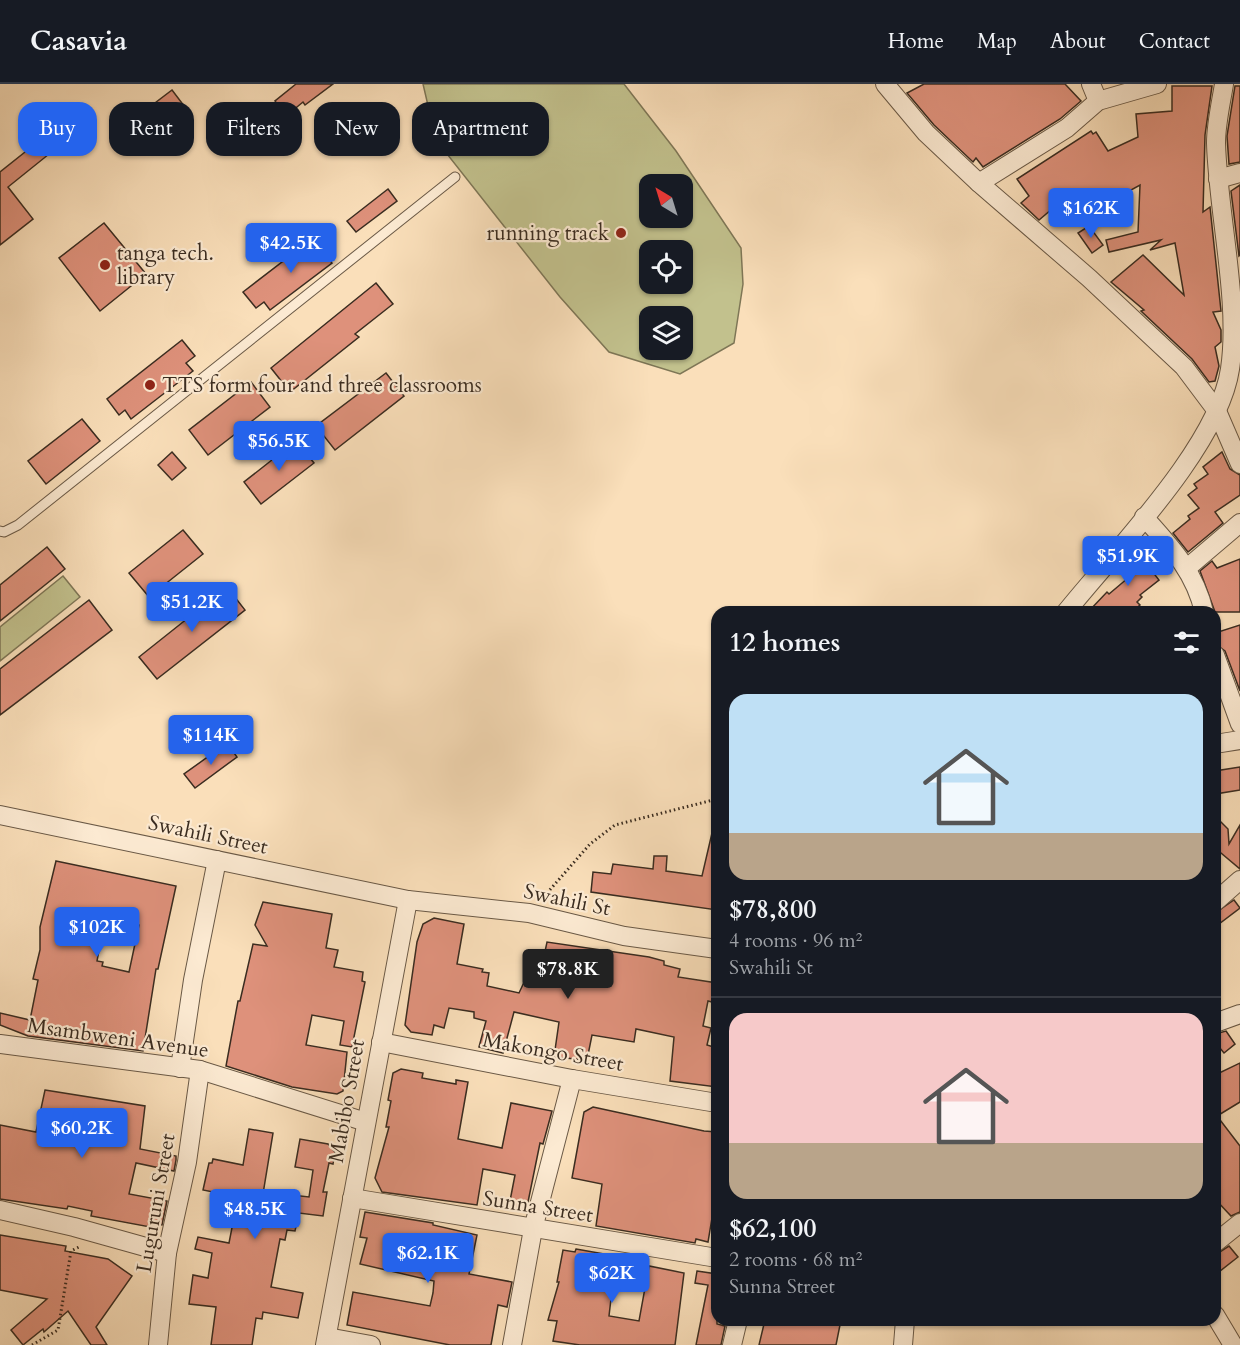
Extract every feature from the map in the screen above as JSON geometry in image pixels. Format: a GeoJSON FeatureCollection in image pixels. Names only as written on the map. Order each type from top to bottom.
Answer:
{"type":"FeatureCollection","features":[{"type":"Feature","properties":{"kind":"street"},"geometry":{"type":"LineString","coordinates":[[885,84],[926,133],[979,183],[1089,278],[1175,359],[1217,411],[1240,464]]}},
{"type":"Feature","properties":{"kind":"street"},"geometry":{"type":"LineString","coordinates":[[979,183],[1067,128],[1094,92],[1157,84]]}},
{"type":"Feature","properties":{"kind":"street"},"geometry":{"type":"LineString","coordinates":[[1071,606],[1194,453],[1217,411],[1232,392],[1230,368],[1232,321],[1216,139],[1224,84]]}},
{"type":"Feature","properties":{"kind":"street"},"geometry":{"type":"LineString","coordinates":[[1218,179],[1240,173]]}},
{"type":"Feature","properties":{"kind":"street"},"geometry":{"type":"LineString","coordinates":[[1144,517],[1187,568],[1199,590],[1203,606]]}},
{"type":"Feature","properties":{"kind":"street"},"geometry":{"type":"LineString","coordinates":[[1187,568],[1240,523]]}},
{"type":"Feature","properties":{"kind":"street"},"geometry":{"type":"LineString","coordinates":[[1221,672],[1240,724]]}},
{"type":"Feature","properties":{"kind":"street"},"geometry":{"type":"LineString","coordinates":[[1221,743],[1240,740]]}},
{"type":"Feature","properties":{"kind":"street","name":"Swahili Street"},"geometry":{"type":"LineString","coordinates":[[0,815],[408,900]]}},
{"type":"Feature","properties":{"kind":"street"},"geometry":{"type":"LineString","coordinates":[[180,1068],[193,980],[217,860]]}},
{"type":"Feature","properties":{"kind":"street"},"geometry":{"type":"LineString","coordinates":[[1221,897],[1240,880]]}},
{"type":"Feature","properties":{"kind":"street","name":"Swahili St"},"geometry":{"type":"LineString","coordinates":[[408,900],[529,913],[624,936],[711,948]]}},
{"type":"Feature","properties":{"kind":"street","name":"Mabibo Street"},"geometry":{"type":"LineString","coordinates":[[326,1341],[408,900]]}},
{"type":"Feature","properties":{"kind":"street"},"geometry":{"type":"LineString","coordinates":[[1221,1021],[1240,1014]]}},
{"type":"Feature","properties":{"kind":"street","name":"Makongo Street"},"geometry":{"type":"LineString","coordinates":[[381,1042],[572,1079],[711,1102]]}},
{"type":"Feature","properties":{"kind":"street","name":"Msambweni Avenue"},"geometry":{"type":"LineString","coordinates":[[0,1044],[200,1070],[366,1122]]}},
{"type":"Feature","properties":{"kind":"street","name":"Luguruni Street"},"geometry":{"type":"LineString","coordinates":[[158,1345],[167,1252],[187,1162],[200,1070]]}},
{"type":"Feature","properties":{"kind":"street"},"geometry":{"type":"LineString","coordinates":[[512,1345],[533,1229],[572,1079]]}},
{"type":"Feature","properties":{"kind":"street","name":"Sunna Street"},"geometry":{"type":"LineString","coordinates":[[352,1198],[711,1257]]}},
{"type":"Feature","properties":{"kind":"street"},"geometry":{"type":"LineString","coordinates":[[0,1210],[167,1252]]}},
{"type":"Feature","properties":{"kind":"street"},"geometry":{"type":"LineString","coordinates":[[1221,1238],[1240,1223]]}},
{"type":"Feature","properties":{"kind":"street"},"geometry":{"type":"LineString","coordinates":[[1221,1325],[1233,1345]]}},
{"type":"Feature","properties":{"kind":"street"},"geometry":{"type":"LineString","coordinates":[[732,1345],[737,1326]]}},
{"type":"Feature","properties":{"kind":"street"},"geometry":{"type":"LineString","coordinates":[[903,1345],[905,1326]]}},
{"type":"Feature","properties":{"kind":"street"},"geometry":{"type":"LineString","coordinates":[[326,1341],[371,1345]]}},
{"type":"Feature","properties":{"kind":"lane"},"geometry":{"type":"LineString","coordinates":[[0,531],[4,532],[18,525],[455,177]]}},
{"type":"Feature","properties":{"kind":"path"},"geometry":{"type":"LineString","coordinates":[[529,913],[590,844],[615,825],[711,801]]}},
{"type":"Feature","properties":{"kind":"path"},"geometry":{"type":"LineString","coordinates":[[32,1345],[58,1330],[71,1251],[105,1235]]}},
{"type":"Feature","properties":{"kind":"shaded area","name":"running track"},"geometry":{"type":"Polygon","coordinates":[[[423,84],[624,84],[691,174],[639,174],[639,228],[693,228],[693,176],[741,248],[743,284],[734,343],[680,374],[609,352],[560,297],[449,156],[549,156],[549,102],[427,102],[423,84]]]}},
{"type":"Feature","properties":{"kind":"shaded area"},"geometry":{"type":"Polygon","coordinates":[[[63,576],[80,597],[0,661],[0,627],[63,576]]]}},
{"type":"Feature","properties":{"kind":"building"},"geometry":{"type":"Polygon","coordinates":[[[296,84],[333,84],[305,105],[303,102],[275,101],[296,84]]]}},
{"type":"Feature","properties":{"kind":"building"},"geometry":{"type":"Polygon","coordinates":[[[924,84],[1065,84],[1081,101],[1060,119],[983,167],[976,158],[973,162],[934,125],[907,93],[924,84]]]}},
{"type":"Feature","properties":{"kind":"building"},"geometry":{"type":"Polygon","coordinates":[[[1172,86],[1212,86],[1205,135],[1203,212],[1210,207],[1221,311],[1213,312],[1221,330],[1221,342],[1215,347],[1219,366],[1215,381],[1209,382],[1192,359],[1141,311],[1144,310],[1111,282],[1143,255],[1184,295],[1175,243],[1150,250],[1161,240],[1109,252],[1106,240],[1138,232],[1140,185],[1122,195],[1119,189],[1080,213],[1073,202],[1057,214],[1052,209],[1039,220],[1021,203],[1029,196],[1017,179],[1091,131],[1093,134],[1096,132],[1108,151],[1138,137],[1136,114],[1172,111],[1172,86]]]}},
{"type":"Feature","properties":{"kind":"building"},"geometry":{"type":"Polygon","coordinates":[[[1235,86],[1240,86],[1240,162],[1229,164],[1227,136],[1235,86]]]}},
{"type":"Feature","properties":{"kind":"building"},"geometry":{"type":"Polygon","coordinates":[[[172,90],[181,102],[156,102],[172,90]]]}},
{"type":"Feature","properties":{"kind":"building"},"geometry":{"type":"Polygon","coordinates":[[[20,156],[47,156],[8,187],[33,219],[0,245],[0,172],[20,156]]]}},
{"type":"Feature","properties":{"kind":"building"},"geometry":{"type":"Polygon","coordinates":[[[1240,185],[1240,255],[1239,256],[1231,191],[1240,185]]]}},
{"type":"Feature","properties":{"kind":"building"},"geometry":{"type":"Polygon","coordinates":[[[388,189],[397,201],[356,232],[347,221],[388,189]]]}},
{"type":"Feature","properties":{"kind":"building"},"geometry":{"type":"Polygon","coordinates":[[[104,223],[146,274],[100,311],[59,258],[104,223]]]}},
{"type":"Feature","properties":{"kind":"building"},"geometry":{"type":"Polygon","coordinates":[[[1089,226],[1103,245],[1092,253],[1078,233],[1089,226]]]}},
{"type":"Feature","properties":{"kind":"building"},"geometry":{"type":"Polygon","coordinates":[[[321,232],[333,248],[325,254],[332,263],[270,310],[264,302],[256,308],[243,292],[321,232]]]}},
{"type":"Feature","properties":{"kind":"building"},"geometry":{"type":"Polygon","coordinates":[[[376,283],[393,304],[355,334],[359,337],[290,392],[271,368],[376,283]]]}},
{"type":"Feature","properties":{"kind":"building","name":"TTS form four and three classrooms"},"geometry":{"type":"Polygon","coordinates":[[[182,340],[195,356],[186,363],[193,371],[131,419],[125,410],[119,415],[107,399],[182,340]]]}},
{"type":"Feature","properties":{"kind":"building"},"geometry":{"type":"Polygon","coordinates":[[[386,373],[404,396],[335,450],[316,426],[386,373]]]}},
{"type":"Feature","properties":{"kind":"building"},"geometry":{"type":"Polygon","coordinates":[[[251,382],[270,407],[208,455],[189,430],[251,382]]]}},
{"type":"Feature","properties":{"kind":"building"},"geometry":{"type":"Polygon","coordinates":[[[82,419],[100,441],[46,484],[28,461],[82,419]]]}},
{"type":"Feature","properties":{"kind":"building"},"geometry":{"type":"Polygon","coordinates":[[[296,441],[314,463],[261,504],[244,482],[296,441]]]}},
{"type":"Feature","properties":{"kind":"building"},"geometry":{"type":"Polygon","coordinates":[[[172,452],[186,468],[172,480],[158,465],[172,452]]]}},
{"type":"Feature","properties":{"kind":"building"},"geometry":{"type":"Polygon","coordinates":[[[1222,452],[1230,469],[1240,475],[1240,495],[1215,512],[1223,523],[1188,552],[1173,533],[1190,519],[1188,516],[1199,508],[1188,495],[1197,488],[1194,484],[1208,474],[1203,467],[1222,452]]]}},
{"type":"Feature","properties":{"kind":"building"},"geometry":{"type":"Polygon","coordinates":[[[183,530],[203,554],[149,597],[129,573],[183,530]]]}},
{"type":"Feature","properties":{"kind":"building"},"geometry":{"type":"Polygon","coordinates":[[[47,547],[65,569],[0,621],[0,585],[47,547]]]}},
{"type":"Feature","properties":{"kind":"building"},"geometry":{"type":"Polygon","coordinates":[[[1135,549],[1159,580],[1140,595],[1142,597],[1137,602],[1139,606],[1094,606],[1107,592],[1109,594],[1128,578],[1119,566],[1135,549]]]}},
{"type":"Feature","properties":{"kind":"building"},"geometry":{"type":"Polygon","coordinates":[[[1240,559],[1240,612],[1221,612],[1221,606],[1213,606],[1200,571],[1212,561],[1217,568],[1240,559]]]}},
{"type":"Feature","properties":{"kind":"building"},"geometry":{"type":"Polygon","coordinates":[[[227,587],[245,610],[157,679],[139,657],[227,587]]]}},
{"type":"Feature","properties":{"kind":"building"},"geometry":{"type":"Polygon","coordinates":[[[89,600],[112,630],[0,715],[0,669],[89,600]]]}},
{"type":"Feature","properties":{"kind":"building"},"geometry":{"type":"Polygon","coordinates":[[[1240,625],[1240,691],[1225,651],[1221,648],[1221,631],[1240,625]]]}},
{"type":"Feature","properties":{"kind":"building"},"geometry":{"type":"Polygon","coordinates":[[[227,743],[237,757],[195,788],[184,774],[227,743]]]}},
{"type":"Feature","properties":{"kind":"building"},"geometry":{"type":"Polygon","coordinates":[[[1240,767],[1240,790],[1221,793],[1221,770],[1240,767]]]}},
{"type":"Feature","properties":{"kind":"building"},"geometry":{"type":"Polygon","coordinates":[[[1221,822],[1228,829],[1229,844],[1240,825],[1240,869],[1221,853],[1221,822]]]}},
{"type":"Feature","properties":{"kind":"building"},"geometry":{"type":"Polygon","coordinates":[[[711,837],[711,909],[591,892],[593,872],[611,874],[613,864],[653,869],[654,856],[667,856],[666,871],[702,876],[711,837]]]}},
{"type":"Feature","properties":{"kind":"building"},"geometry":{"type":"Polygon","coordinates":[[[56,861],[176,886],[158,969],[156,969],[143,1051],[28,1036],[0,1025],[0,1013],[30,1020],[38,980],[33,979],[40,950],[40,927],[56,861]],[[105,918],[97,961],[103,962],[102,966],[129,972],[139,925],[105,918]]]}},
{"type":"Feature","properties":{"kind":"building"},"geometry":{"type":"Polygon","coordinates":[[[1234,900],[1240,908],[1221,922],[1221,909],[1234,900]]]}},
{"type":"Feature","properties":{"kind":"building"},"geometry":{"type":"Polygon","coordinates":[[[263,902],[332,914],[326,948],[338,950],[334,967],[363,972],[362,981],[365,982],[352,1047],[340,1045],[344,1021],[312,1015],[306,1045],[347,1052],[343,1091],[337,1094],[292,1087],[226,1066],[238,1001],[240,1001],[253,944],[267,946],[255,925],[263,902]]]}},
{"type":"Feature","properties":{"kind":"building"},"geometry":{"type":"Polygon","coordinates":[[[434,918],[464,924],[457,964],[483,969],[482,972],[489,973],[487,986],[519,993],[527,976],[539,980],[547,942],[649,957],[664,961],[664,965],[680,969],[678,977],[711,982],[711,1002],[708,1001],[703,1026],[711,1028],[707,1045],[711,1046],[711,1086],[670,1081],[674,1037],[636,1029],[634,1042],[592,1035],[587,1060],[554,1057],[559,1022],[514,1012],[503,1053],[479,1047],[486,1021],[474,1018],[474,1012],[449,1008],[444,1028],[434,1025],[432,1035],[411,1032],[405,1025],[417,942],[423,924],[434,918]]]}},
{"type":"Feature","properties":{"kind":"building"},"geometry":{"type":"Polygon","coordinates":[[[1226,1031],[1235,1044],[1224,1053],[1221,1049],[1221,1032],[1226,1031]]]}},
{"type":"Feature","properties":{"kind":"building"},"geometry":{"type":"Polygon","coordinates":[[[1240,1063],[1240,1102],[1221,1114],[1221,1072],[1240,1063]]]}},
{"type":"Feature","properties":{"kind":"building"},"geometry":{"type":"Polygon","coordinates":[[[401,1069],[423,1073],[422,1078],[456,1084],[456,1080],[468,1082],[458,1139],[502,1148],[511,1103],[552,1111],[543,1144],[540,1143],[528,1202],[524,1201],[523,1209],[509,1206],[515,1175],[483,1169],[477,1205],[382,1192],[375,1178],[389,1127],[386,1127],[393,1073],[401,1069]]]}},
{"type":"Feature","properties":{"kind":"building"},"geometry":{"type":"Polygon","coordinates":[[[45,1090],[145,1106],[140,1149],[176,1156],[174,1171],[136,1163],[129,1194],[167,1201],[162,1225],[151,1223],[150,1227],[91,1216],[92,1211],[68,1206],[67,1209],[0,1199],[0,1125],[36,1132],[45,1090]]]}},
{"type":"Feature","properties":{"kind":"building"},"geometry":{"type":"Polygon","coordinates":[[[593,1107],[711,1132],[711,1224],[708,1242],[696,1239],[695,1243],[596,1226],[602,1184],[572,1178],[584,1112],[593,1107]]]}},
{"type":"Feature","properties":{"kind":"building"},"geometry":{"type":"Polygon","coordinates":[[[1221,1121],[1240,1146],[1240,1212],[1231,1216],[1221,1205],[1221,1121]]]}},
{"type":"Feature","properties":{"kind":"building"},"geometry":{"type":"Polygon","coordinates":[[[249,1129],[273,1133],[262,1200],[290,1205],[292,1195],[309,1197],[313,1170],[295,1167],[300,1139],[328,1144],[335,1152],[333,1164],[329,1163],[323,1192],[327,1192],[323,1216],[299,1213],[295,1231],[287,1230],[285,1240],[280,1239],[271,1287],[303,1293],[298,1318],[263,1312],[262,1319],[256,1318],[252,1345],[211,1345],[216,1307],[189,1304],[193,1275],[208,1278],[212,1253],[195,1249],[198,1237],[229,1243],[238,1197],[203,1190],[209,1163],[212,1163],[213,1159],[243,1165],[249,1129]]]}},
{"type":"Feature","properties":{"kind":"building"},"geometry":{"type":"Polygon","coordinates":[[[365,1212],[433,1223],[433,1225],[477,1235],[469,1274],[512,1282],[507,1307],[498,1305],[491,1345],[450,1345],[347,1325],[353,1292],[430,1306],[433,1293],[434,1281],[360,1264],[367,1238],[360,1237],[365,1212]]]}},
{"type":"Feature","properties":{"kind":"building"},"geometry":{"type":"Polygon","coordinates":[[[0,1235],[66,1246],[65,1251],[108,1259],[132,1276],[96,1327],[107,1345],[91,1345],[68,1311],[44,1332],[43,1329],[23,1345],[11,1330],[47,1299],[0,1290],[0,1235]]]}},
{"type":"Feature","properties":{"kind":"building"},"geometry":{"type":"Polygon","coordinates":[[[1229,1246],[1238,1257],[1221,1270],[1221,1251],[1229,1246]]]}},
{"type":"Feature","properties":{"kind":"building"},"geometry":{"type":"Polygon","coordinates":[[[576,1249],[616,1256],[609,1316],[639,1321],[649,1266],[684,1273],[675,1345],[580,1345],[553,1341],[557,1321],[548,1320],[559,1282],[557,1282],[563,1250],[575,1252],[576,1249]]]}},
{"type":"Feature","properties":{"kind":"building"},"geometry":{"type":"Polygon","coordinates":[[[697,1271],[711,1273],[711,1326],[725,1326],[721,1345],[696,1345],[708,1285],[695,1283],[697,1271]]]}},
{"type":"Feature","properties":{"kind":"building"},"geometry":{"type":"Polygon","coordinates":[[[764,1326],[840,1326],[836,1345],[759,1345],[764,1326]]]}},
{"type":"Feature","properties":{"kind":"place","name":"running track"},"geometry":{"type":"Point","coordinates":[621,233]}},
{"type":"Feature","properties":{"kind":"place","name":"tanga tech. library"},"geometry":{"type":"Point","coordinates":[105,265]}},
{"type":"Feature","properties":{"kind":"place","name":"TTS form four and three classrooms"},"geometry":{"type":"Point","coordinates":[150,385]}}]}
